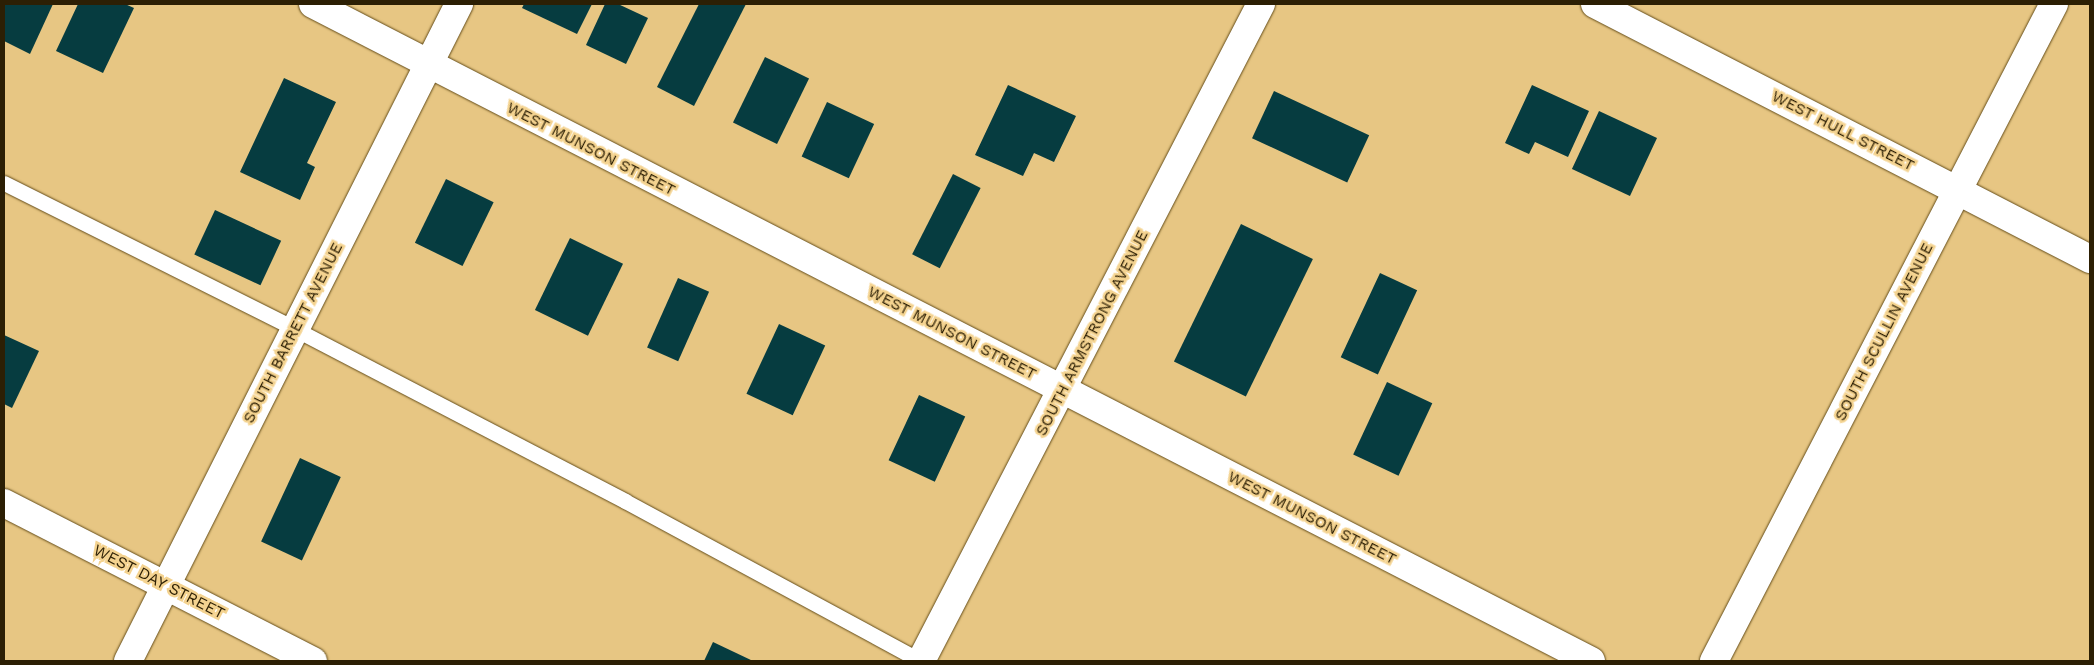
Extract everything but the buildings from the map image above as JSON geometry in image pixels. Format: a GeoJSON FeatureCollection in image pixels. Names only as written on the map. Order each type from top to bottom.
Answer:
{"type":"FeatureCollection","features":[{"type":"Feature","properties":{"kind":"street","name":"WEST MUNSON STREET"},"geometry":{"type":"LineString","coordinates":[[313,4],[427,65],[1591,661]]}},
{"type":"Feature","properties":{"kind":"street","name":"SOUTH BARRETT AVENUE"},"geometry":{"type":"LineString","coordinates":[[128,661],[459,4]]}},
{"type":"Feature","properties":{"kind":"street","name":"SOUTH ARMSTRONG AVENUE"},"geometry":{"type":"LineString","coordinates":[[921,661],[1063,390],[1261,4]]}},
{"type":"Feature","properties":{"kind":"street","name":"WEST HULL STREET"},"geometry":{"type":"LineString","coordinates":[[1595,4],[2090,259]]}},
{"type":"Feature","properties":{"kind":"street","name":"SOUTH SCULLIN AVENUE"},"geometry":{"type":"LineString","coordinates":[[1714,661],[2054,4]]}},
{"type":"Feature","properties":{"kind":"street","name":"WEST DAY STREET"},"geometry":{"type":"LineString","coordinates":[[4,503],[313,661]]}},
{"type":"Feature","properties":{"kind":"lane"},"geometry":{"type":"LineString","coordinates":[[4,183],[295,329],[625,501],[921,661]]}}]}
